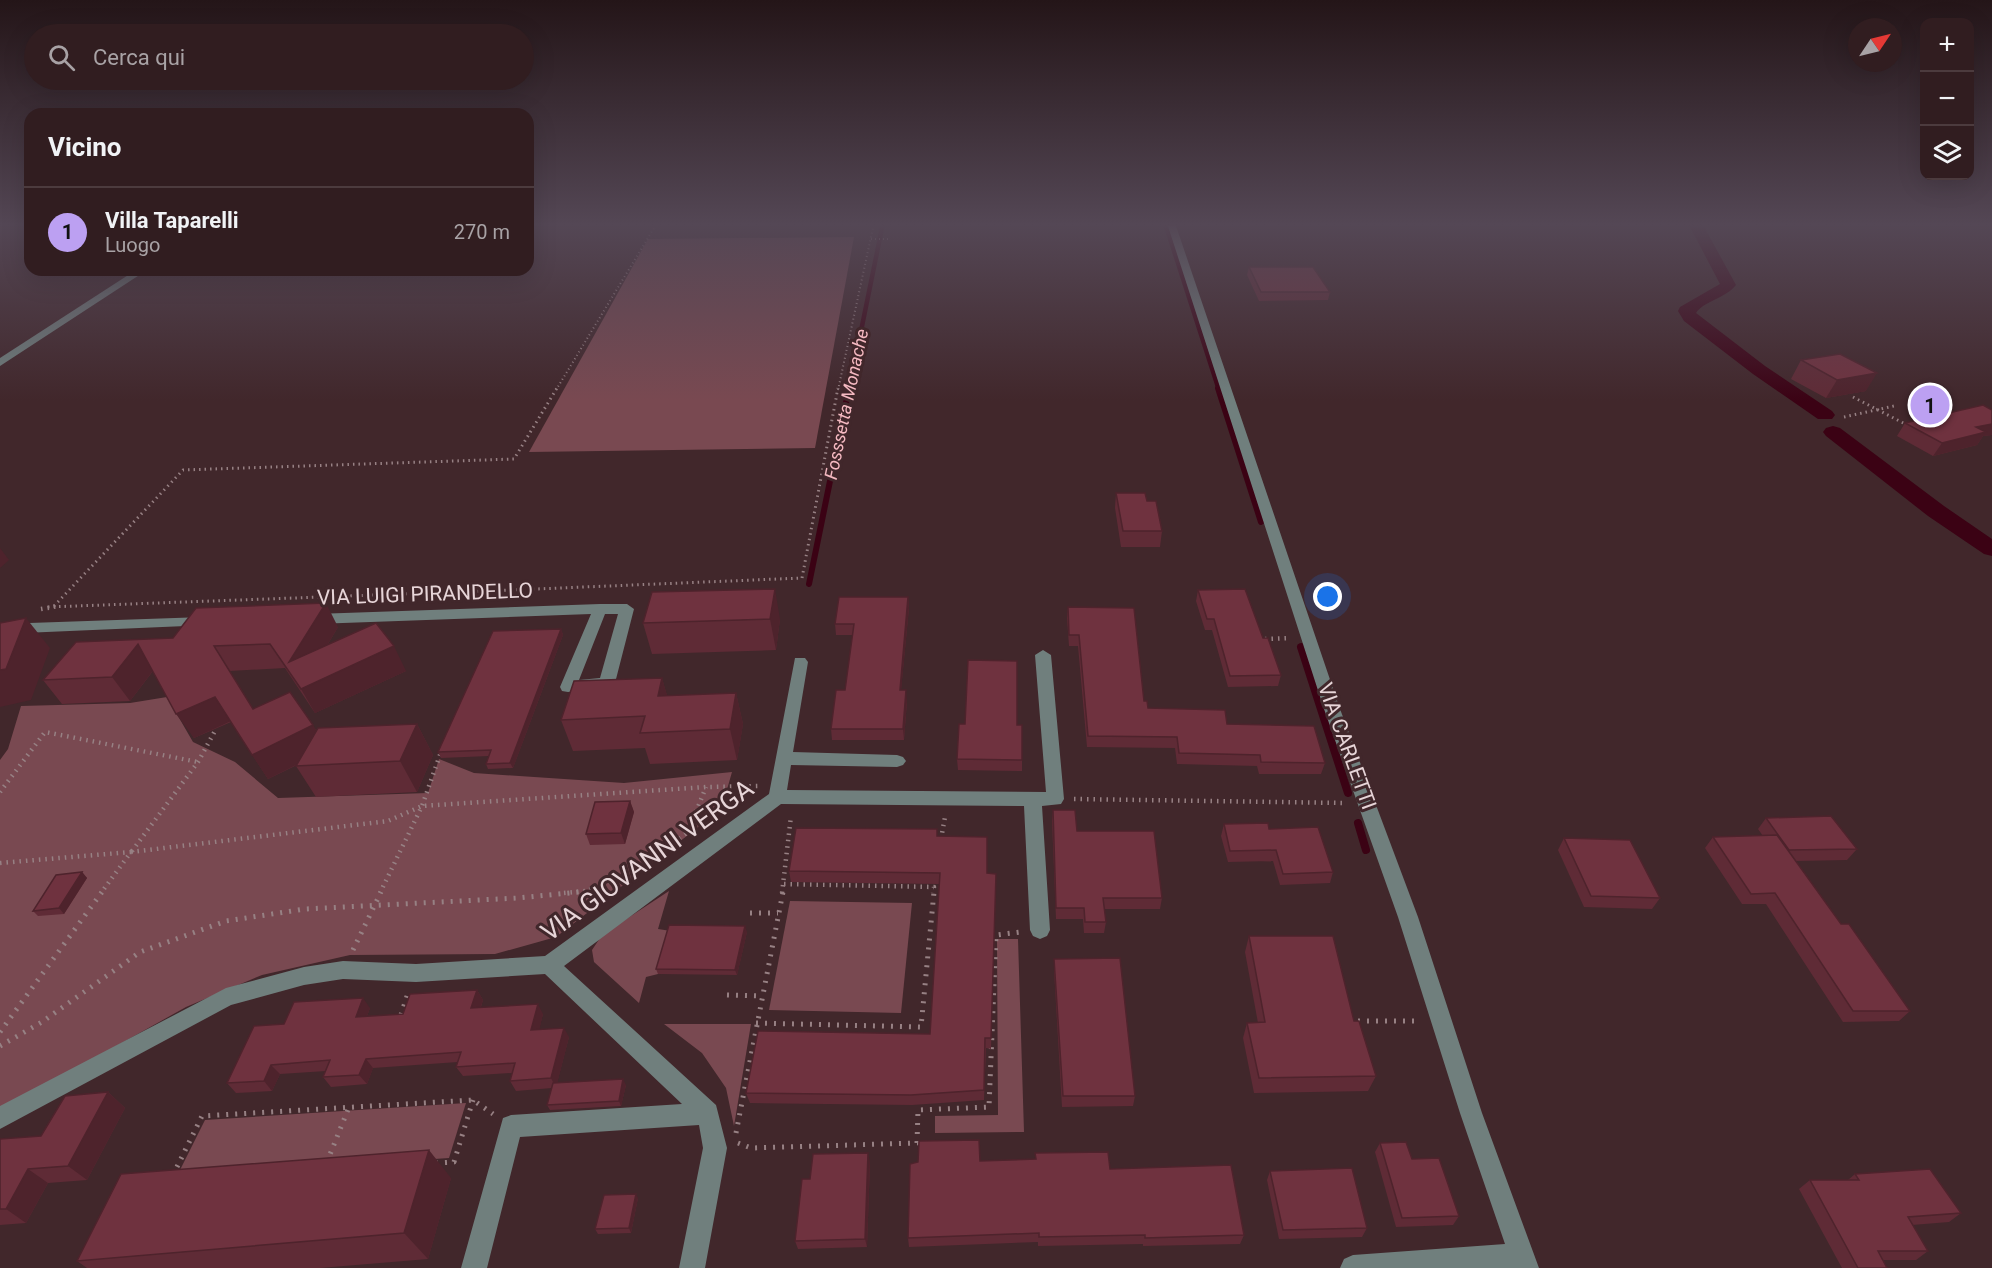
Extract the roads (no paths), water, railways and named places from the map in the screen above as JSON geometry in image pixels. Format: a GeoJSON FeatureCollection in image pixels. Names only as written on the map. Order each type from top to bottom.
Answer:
{"type":"FeatureCollection","features":[{"type":"Feature","properties":{"kind":"street"},"geometry":{"type":"LineString","coordinates":[[0,363],[123,282]]}},
{"type":"Feature","properties":{"kind":"street","name":"VIA CARLETTI"},"geometry":{"type":"LineString","coordinates":[[1191,282],[1332,709],[1408,917],[1471,1113],[1524,1261]]}},
{"type":"Feature","properties":{"kind":"street","name":"VIA LUIGI PIRANDELLO"},"geometry":{"type":"LineString","coordinates":[[296,619],[600,609],[627,609],[608,683],[568,687],[600,609]]}},
{"type":"Feature","properties":{"kind":"street"},"geometry":{"type":"LineString","coordinates":[[4,629],[215,622]]}},
{"type":"Feature","properties":{"kind":"street"},"geometry":{"type":"LineString","coordinates":[[783,793],[1055,799],[1043,655]]}},
{"type":"Feature","properties":{"kind":"street","name":"VIA GIOVANNI VERGA"},"geometry":{"type":"LineString","coordinates":[[549,965],[783,793],[783,758],[800,662]]}},
{"type":"Feature","properties":{"kind":"street"},"geometry":{"type":"LineString","coordinates":[[783,758],[897,761]]}},
{"type":"Feature","properties":{"kind":"street"},"geometry":{"type":"LineString","coordinates":[[1033,799],[1040,930]]}},
{"type":"Feature","properties":{"kind":"street"},"geometry":{"type":"LineString","coordinates":[[0,1118],[175,1022],[226,997],[304,976],[343,970],[416,973],[549,965],[708,1113],[715,1148],[692,1268]]}},
{"type":"Feature","properties":{"kind":"street"},"geometry":{"type":"LineString","coordinates":[[474,1268],[511,1126],[708,1113]]}},
{"type":"Feature","properties":{"kind":"street"},"geometry":{"type":"LineString","coordinates":[[1353,1268],[1524,1261]]}},
{"type":"Feature","properties":{"kind":"waterway","name":"Fosssetta Monache"},"geometry":{"type":"LineString","coordinates":[[849,390],[871,282]]}},
{"type":"Feature","properties":{"kind":"waterway"},"geometry":{"type":"LineString","coordinates":[[1184,282],[1219,390]]}},
{"type":"Feature","properties":{"kind":"waterway"},"geometry":{"type":"LineString","coordinates":[[1726,282],[1728,285],[1719,293],[1686,311],[1690,317],[1759,370],[1825,415]]}},
{"type":"Feature","properties":{"kind":"waterway","name":"Fosssetta Monache"},"geometry":{"type":"LineString","coordinates":[[809,584],[849,388]]}},
{"type":"Feature","properties":{"kind":"waterway"},"geometry":{"type":"LineString","coordinates":[[1218,388],[1261,522]]}},
{"type":"Feature","properties":{"kind":"waterway"},"geometry":{"type":"LineString","coordinates":[[1833,432],[1936,511],[1992,549]]}},
{"type":"Feature","properties":{"kind":"waterway"},"geometry":{"type":"LineString","coordinates":[[1301,647],[1348,793]]}},
{"type":"Feature","properties":{"kind":"waterway"},"geometry":{"type":"LineString","coordinates":[[1358,823],[1366,850]]}},
{"type":"Feature","properties":{"kind":"place","name":"Villa Taparelli"},"geometry":{"type":"Point","coordinates":[1930,405]}}]}
